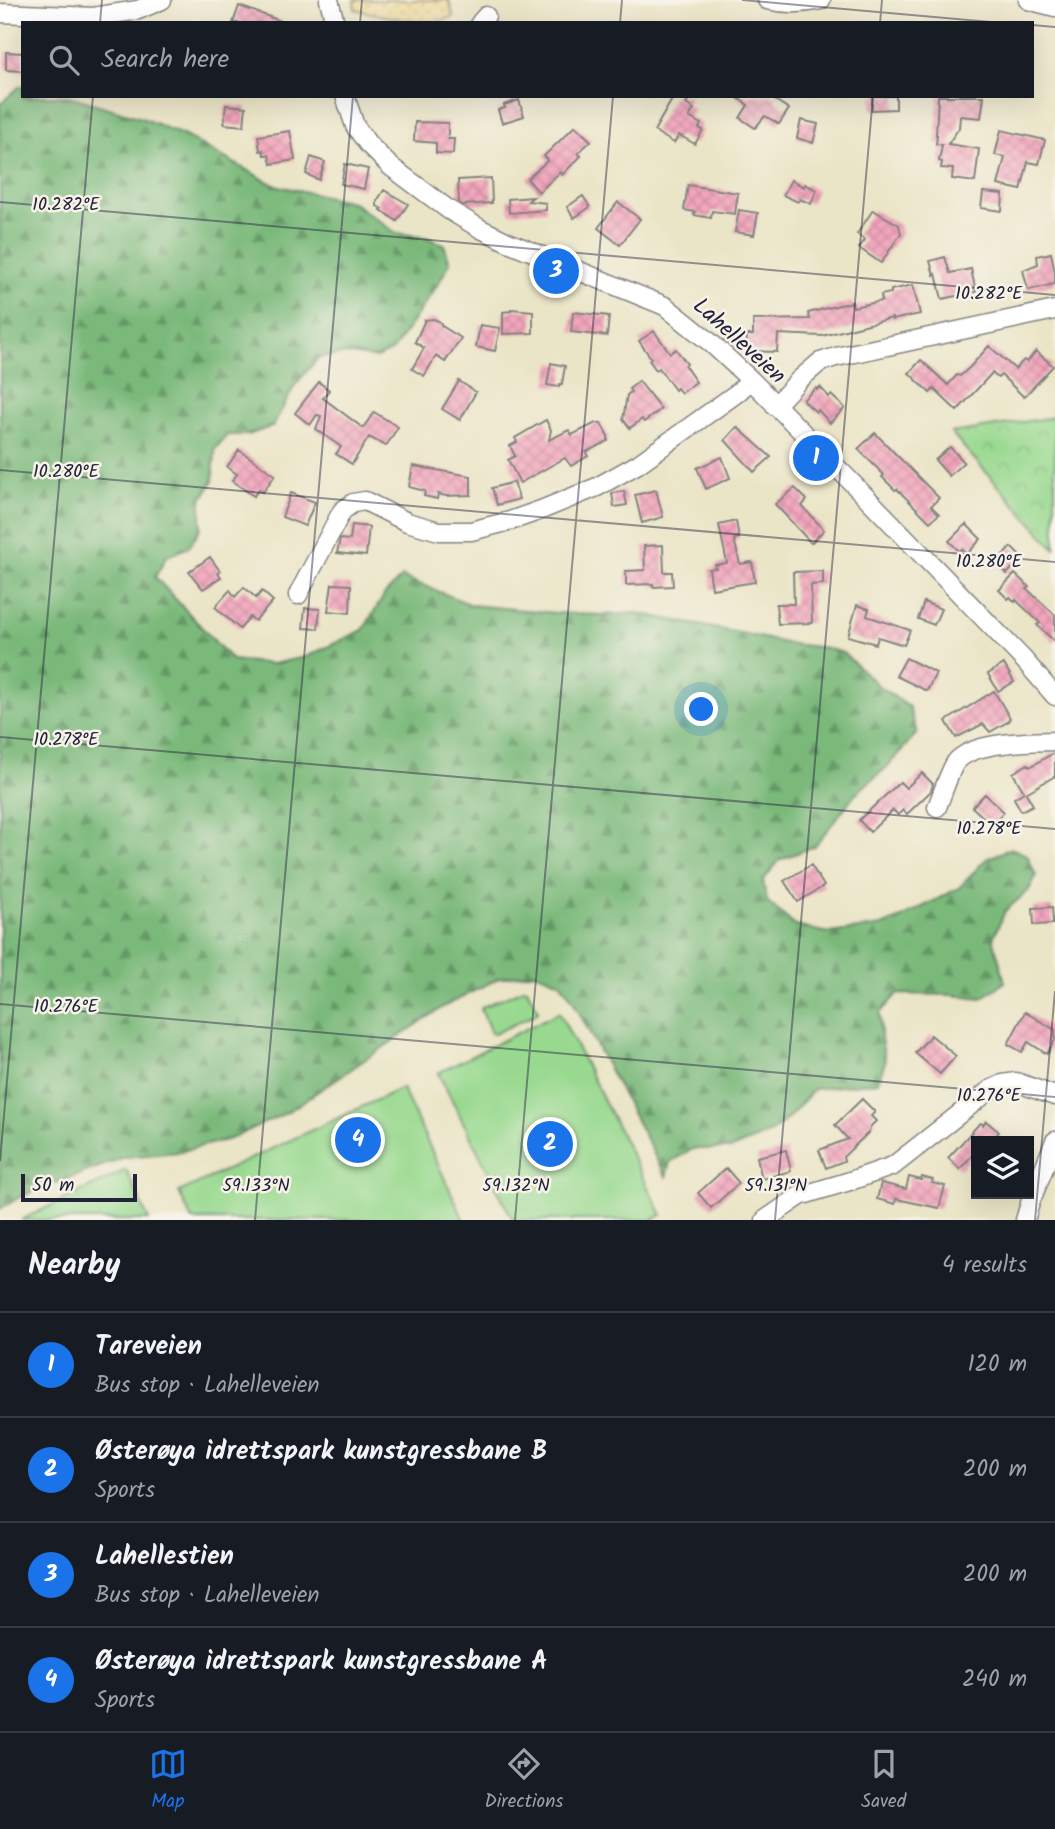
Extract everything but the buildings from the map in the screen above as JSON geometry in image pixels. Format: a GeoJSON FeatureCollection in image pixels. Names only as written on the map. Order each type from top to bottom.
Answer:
{"type":"FeatureCollection","features":[{"type":"Feature","properties":{"kind":"street"},"geometry":{"type":"LineString","coordinates":[[0,13],[93,17],[138,10],[162,0]]}},
{"type":"Feature","properties":{"kind":"street"},"geometry":{"type":"LineString","coordinates":[[329,0],[334,21]]}},
{"type":"Feature","properties":{"kind":"street"},"geometry":{"type":"LineString","coordinates":[[766,0],[806,3],[821,0]]}},
{"type":"Feature","properties":{"kind":"street"},"geometry":{"type":"LineString","coordinates":[[1028,0],[1055,8]]}},
{"type":"Feature","properties":{"kind":"street","name":"Lahelleveien"},"geometry":{"type":"LineString","coordinates":[[346,98],[355,126],[368,144],[390,166],[449,210],[508,242],[665,306],[711,343],[751,380],[1024,660],[1055,696]]}},
{"type":"Feature","properties":{"kind":"street"},"geometry":{"type":"LineString","coordinates":[[775,406],[820,362],[1055,310]]}},
{"type":"Feature","properties":{"kind":"street"},"geometry":{"type":"LineString","coordinates":[[298,595],[342,511],[353,503],[365,501],[407,522],[439,531],[471,531],[510,521],[597,487],[638,464],[751,380]]}},
{"type":"Feature","properties":{"kind":"street"},"geometry":{"type":"LineString","coordinates":[[937,807],[955,762],[970,752],[1000,744],[1055,741]]}},
{"type":"Feature","properties":{"kind":"street"},"geometry":{"type":"LineString","coordinates":[[765,1220],[800,1196],[892,1166],[990,1090],[1003,1084],[1016,1082],[1055,1096]]}},
{"type":"Feature","properties":{"kind":"street"},"geometry":{"type":"LineString","coordinates":[[1025,1220],[1055,1141]]}},
{"type":"Feature","properties":{"kind":"green space"},"geometry":{"type":"Polygon","coordinates":[[[21,86],[21,98],[76,98],[142,118],[183,135],[274,185],[352,202],[396,233],[425,237],[444,244],[450,263],[393,350],[377,358],[350,354],[319,357],[295,385],[273,426],[248,435],[227,435],[215,449],[213,481],[201,501],[201,527],[189,547],[167,556],[155,577],[232,660],[273,664],[308,656],[363,630],[385,594],[402,577],[472,605],[556,613],[637,613],[843,653],[880,687],[909,707],[917,733],[885,769],[857,792],[815,846],[779,860],[763,881],[767,901],[795,926],[829,933],[882,926],[959,888],[986,859],[1011,848],[1027,855],[1036,876],[1029,890],[1005,911],[993,938],[1005,982],[982,998],[897,994],[880,1013],[885,1062],[878,1082],[814,1089],[772,1132],[731,1149],[693,1149],[670,1162],[666,1177],[572,999],[560,982],[535,972],[499,978],[443,1007],[286,1113],[230,1139],[178,1152],[125,1157],[22,1196],[0,1209],[0,104],[21,86]]]}},
{"type":"Feature","properties":{"kind":"green space"},"geometry":{"type":"Polygon","coordinates":[[[1055,417],[1055,549],[951,433],[1055,417]]]}},
{"type":"Feature","properties":{"kind":"green space"},"geometry":{"type":"Polygon","coordinates":[[[525,988],[538,1010],[537,1013],[494,1034],[491,1033],[482,1007],[525,988]]]}},
{"type":"Feature","properties":{"kind":"green space"},"geometry":{"type":"Polygon","coordinates":[[[559,1012],[662,1215],[652,1220],[513,1220],[438,1073],[559,1012]]]}},
{"type":"Feature","properties":{"kind":"green space"},"geometry":{"type":"Polygon","coordinates":[[[402,1088],[464,1220],[192,1220],[179,1192],[402,1088]]]}},
{"type":"Feature","properties":{"kind":"green space"},"geometry":{"type":"Polygon","coordinates":[[[126,1170],[149,1220],[21,1220],[126,1170]]]}},
{"type":"Feature","properties":{"kind":"sand"},"geometry":{"type":"Polygon","coordinates":[[[354,0],[449,0],[453,16],[432,21],[405,20],[355,9],[354,0]]]}},
{"type":"Feature","properties":{"kind":"place","name":"Lahellestien"},"geometry":{"type":"Point","coordinates":[556,271]}},
{"type":"Feature","properties":{"kind":"place","name":"Tareveien"},"geometry":{"type":"Point","coordinates":[816,458]}},
{"type":"Feature","properties":{"kind":"place","name":"Østerøya idrettspark kunstgressbane A"},"geometry":{"type":"Point","coordinates":[358,1140]}},
{"type":"Feature","properties":{"kind":"place","name":"Østerøya idrettspark kunstgressbane B"},"geometry":{"type":"Point","coordinates":[550,1144]}}]}
